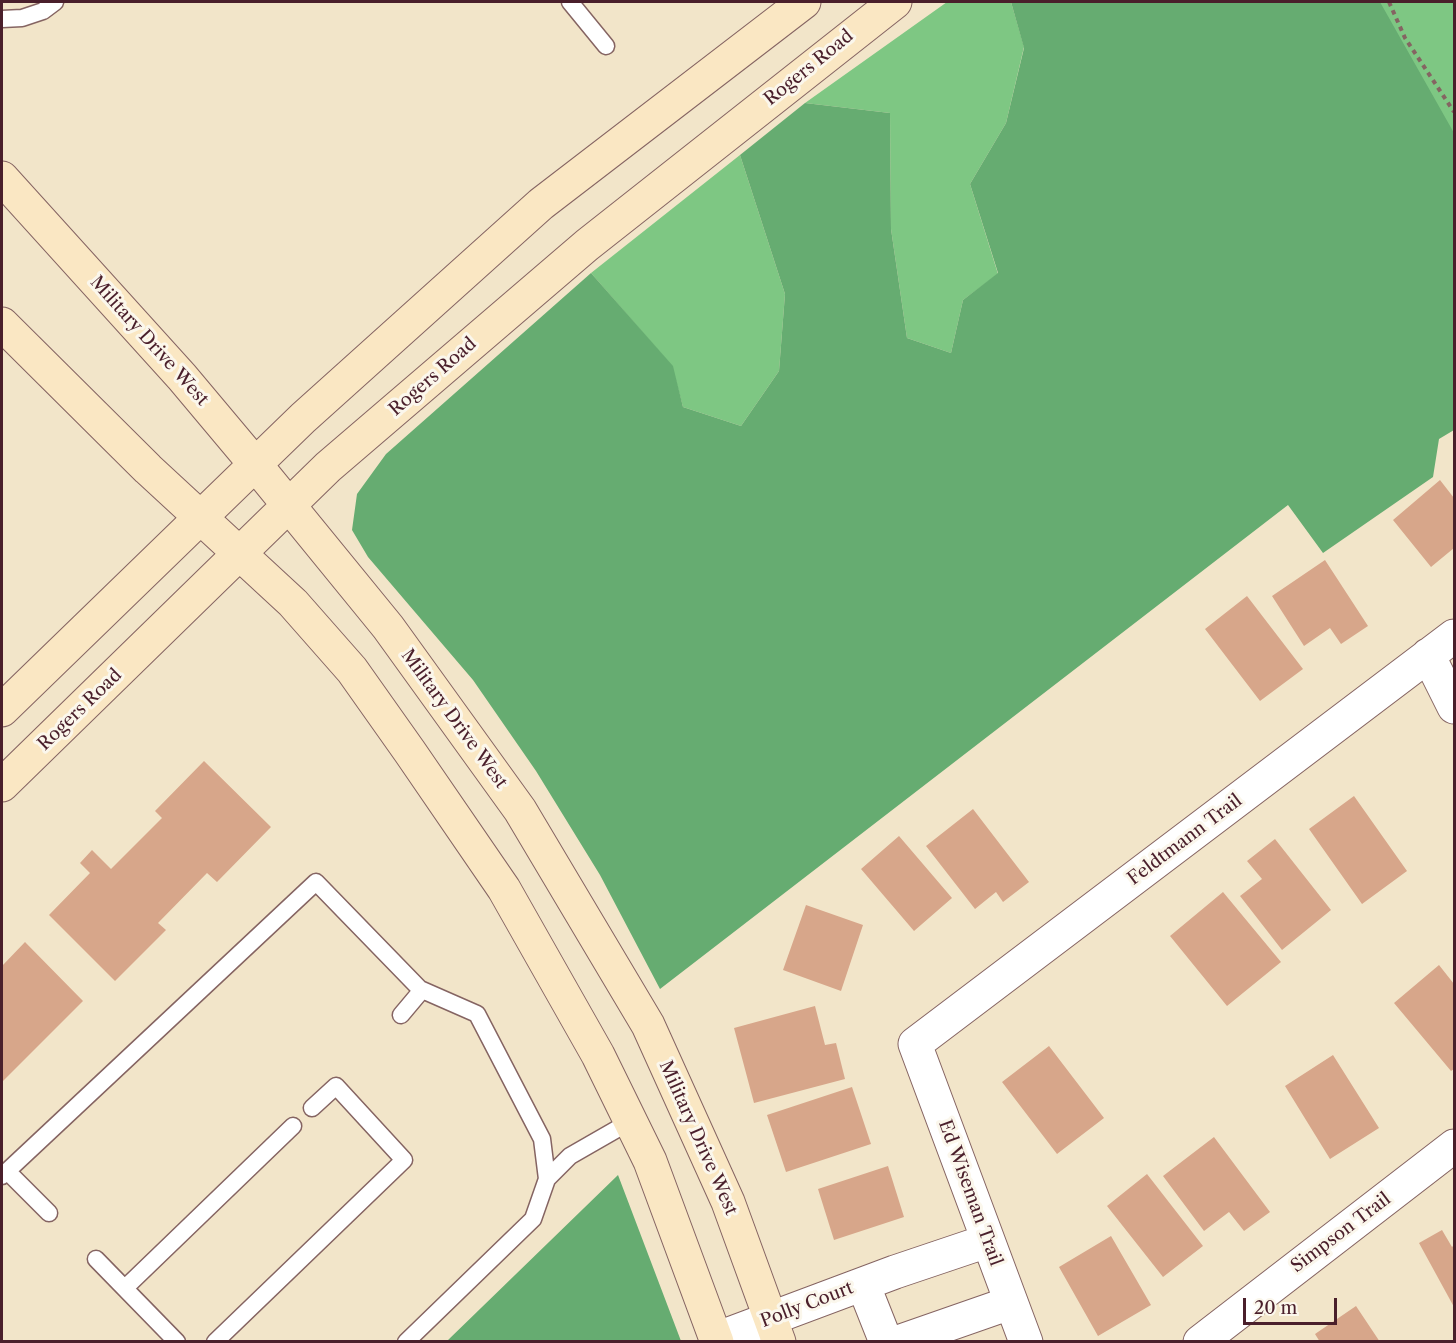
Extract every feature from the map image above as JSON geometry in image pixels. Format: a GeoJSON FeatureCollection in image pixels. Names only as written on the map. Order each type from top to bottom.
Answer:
{"type":"FeatureCollection","features":[{"type":"Feature","properties":{"kind":"main road"},"geometry":{"type":"LineString","coordinates":[[2,710],[255,464],[541,204],[804,2]]}},
{"type":"Feature","properties":{"kind":"main road","name":"Rogers Road"},"geometry":{"type":"LineString","coordinates":[[2,785],[328,467],[587,245],[883,5]]}},
{"type":"Feature","properties":{"kind":"main road","name":"Military Drive West"},"geometry":{"type":"LineString","coordinates":[[2,178],[182,377],[255,464],[388,627],[520,810],[648,1025],[728,1202],[775,1330]]}},
{"type":"Feature","properties":{"kind":"main road"},"geometry":{"type":"LineString","coordinates":[[2,324],[148,470],[293,603],[334,647],[410,752],[504,889],[598,1055],[650,1161],[715,1341]]}},
{"type":"Feature","properties":{"kind":"street","name":"Feldtmann Trail"},"geometry":{"type":"LineString","coordinates":[[915,1044],[1455,636]]}},
{"type":"Feature","properties":{"kind":"street"},"geometry":{"type":"LineString","coordinates":[[1428,655],[1455,707]]}},
{"type":"Feature","properties":{"kind":"street","name":"Ed Wiseman Trail"},"geometry":{"type":"LineString","coordinates":[[915,1044],[1026,1341]]}},
{"type":"Feature","properties":{"kind":"street","name":"Simpson Trail"},"geometry":{"type":"LineString","coordinates":[[1200,1341],[1455,1146]]}},
{"type":"Feature","properties":{"kind":"street","name":"Polly Court"},"geometry":{"type":"LineString","coordinates":[[715,1341],[775,1330],[864,1284],[987,1241]]}},
{"type":"Feature","properties":{"kind":"street","name":"Polly Court"},"geometry":{"type":"LineString","coordinates":[[864,1284],[886,1341]]}},
{"type":"Feature","properties":{"kind":"street"},"geometry":{"type":"LineString","coordinates":[[898,1341],[1010,1303]]}},
{"type":"Feature","properties":{"kind":"lane"},"geometry":{"type":"LineString","coordinates":[[2,18],[22,18],[43,11],[55,2]]}},
{"type":"Feature","properties":{"kind":"lane"},"geometry":{"type":"LineString","coordinates":[[570,2],[606,46]]}},
{"type":"Feature","properties":{"kind":"lane"},"geometry":{"type":"LineString","coordinates":[[49,1213],[4,1173],[316,882],[422,990],[477,1014],[542,1139],[547,1179]]}},
{"type":"Feature","properties":{"kind":"lane"},"geometry":{"type":"LineString","coordinates":[[401,1014],[422,990]]}},
{"type":"Feature","properties":{"kind":"lane"},"geometry":{"type":"LineString","coordinates":[[214,1341],[404,1160],[336,1086],[312,1108]]}},
{"type":"Feature","properties":{"kind":"lane"},"geometry":{"type":"LineString","coordinates":[[406,1341],[533,1219],[547,1179],[570,1156],[631,1121]]}},
{"type":"Feature","properties":{"kind":"lane"},"geometry":{"type":"LineString","coordinates":[[125,1288],[293,1126]]}},
{"type":"Feature","properties":{"kind":"lane"},"geometry":{"type":"LineString","coordinates":[[96,1258],[177,1341]]}},
{"type":"Feature","properties":{"kind":"path"},"geometry":{"type":"LineString","coordinates":[[1389,2],[1405,38],[1455,112]]}},
{"type":"Feature","properties":{"kind":"green space"},"geometry":{"type":"Polygon","coordinates":[[[947,2],[1011,2],[1024,47],[1006,123],[970,184],[998,274],[963,300],[951,353],[907,338],[891,229],[890,113],[805,103],[947,2]]]}},
{"type":"Feature","properties":{"kind":"green space"},"geometry":{"type":"Polygon","coordinates":[[[1011,2],[1380,2],[1454,133],[1454,430],[1439,439],[1433,477],[1323,553],[1288,505],[660,989],[600,875],[536,771],[473,680],[368,557],[352,530],[357,494],[386,454],[591,273],[673,366],[683,407],[741,426],[779,371],[785,294],[740,155],[805,103],[890,113],[891,229],[907,338],[951,353],[963,300],[998,273],[970,184],[1006,123],[1024,48],[1011,2]]]}},
{"type":"Feature","properties":{"kind":"green space"},"geometry":{"type":"Polygon","coordinates":[[[1319,2],[1454,2],[1454,288],[1319,2]]]}},
{"type":"Feature","properties":{"kind":"green space"},"geometry":{"type":"Polygon","coordinates":[[[740,155],[785,294],[779,371],[741,426],[683,407],[672,366],[591,273],[740,155]]]}},
{"type":"Feature","properties":{"kind":"green space"},"geometry":{"type":"Polygon","coordinates":[[[618,1175],[681,1341],[447,1341],[618,1175]]]}},
{"type":"Feature","properties":{"kind":"building"},"geometry":{"type":"Polygon","coordinates":[[[1440,480],[1454,498],[1454,548],[1431,567],[1393,520],[1440,480]]]}},
{"type":"Feature","properties":{"kind":"building"},"geometry":{"type":"Polygon","coordinates":[[[1325,560],[1368,626],[1341,644],[1330,628],[1304,646],[1272,596],[1325,560]]]}},
{"type":"Feature","properties":{"kind":"building"},"geometry":{"type":"Polygon","coordinates":[[[1247,596],[1303,669],[1260,701],[1205,629],[1247,596]]]}},
{"type":"Feature","properties":{"kind":"building"},"geometry":{"type":"Polygon","coordinates":[[[204,761],[271,827],[217,882],[207,873],[158,923],[166,930],[115,981],[49,915],[90,873],[80,863],[92,850],[111,869],[162,818],[155,811],[204,761]]]}},
{"type":"Feature","properties":{"kind":"building"},"geometry":{"type":"Polygon","coordinates":[[[1354,796],[1407,871],[1362,904],[1309,829],[1354,796]]]}},
{"type":"Feature","properties":{"kind":"building"},"geometry":{"type":"Polygon","coordinates":[[[973,809],[1029,882],[1003,902],[996,892],[975,909],[926,846],[973,809]]]}},
{"type":"Feature","properties":{"kind":"building"},"geometry":{"type":"Polygon","coordinates":[[[899,836],[952,898],[914,931],[861,869],[899,836]]]}},
{"type":"Feature","properties":{"kind":"building"},"geometry":{"type":"Polygon","coordinates":[[[1275,839],[1331,910],[1282,950],[1240,896],[1262,879],[1247,861],[1275,839]]]}},
{"type":"Feature","properties":{"kind":"building"},"geometry":{"type":"Polygon","coordinates":[[[1223,892],[1281,962],[1227,1006],[1170,936],[1223,892]]]}},
{"type":"Feature","properties":{"kind":"building"},"geometry":{"type":"Polygon","coordinates":[[[806,905],[863,925],[841,991],[783,970],[806,905]]]}},
{"type":"Feature","properties":{"kind":"building"},"geometry":{"type":"Polygon","coordinates":[[[25,942],[83,1001],[2,1082],[2,966],[25,942]]]}},
{"type":"Feature","properties":{"kind":"building"},"geometry":{"type":"Polygon","coordinates":[[[1439,965],[1454,984],[1454,1069],[1451,1071],[1394,1003],[1439,965]]]}},
{"type":"Feature","properties":{"kind":"building"},"geometry":{"type":"Polygon","coordinates":[[[815,1006],[825,1045],[836,1043],[845,1079],[754,1103],[734,1028],[815,1006]]]}},
{"type":"Feature","properties":{"kind":"building"},"geometry":{"type":"Polygon","coordinates":[[[1049,1046],[1104,1118],[1057,1154],[1002,1082],[1049,1046]]]}},
{"type":"Feature","properties":{"kind":"building"},"geometry":{"type":"Polygon","coordinates":[[[1333,1055],[1379,1128],[1330,1159],[1285,1086],[1333,1055]]]}},
{"type":"Feature","properties":{"kind":"building"},"geometry":{"type":"Polygon","coordinates":[[[852,1087],[871,1144],[786,1172],[767,1115],[852,1087]]]}},
{"type":"Feature","properties":{"kind":"building"},"geometry":{"type":"Polygon","coordinates":[[[1214,1137],[1270,1212],[1244,1231],[1229,1212],[1204,1231],[1163,1176],[1214,1137]]]}},
{"type":"Feature","properties":{"kind":"building"},"geometry":{"type":"Polygon","coordinates":[[[888,1166],[904,1217],[834,1240],[818,1189],[888,1166]]]}},
{"type":"Feature","properties":{"kind":"building"},"geometry":{"type":"Polygon","coordinates":[[[1147,1174],[1203,1246],[1163,1277],[1107,1206],[1147,1174]]]}},
{"type":"Feature","properties":{"kind":"building"},"geometry":{"type":"Polygon","coordinates":[[[1442,1230],[1452,1247],[1454,1245],[1454,1307],[1419,1243],[1442,1230]]]}},
{"type":"Feature","properties":{"kind":"building"},"geometry":{"type":"Polygon","coordinates":[[[1111,1236],[1151,1305],[1098,1336],[1059,1267],[1111,1236]]]}},
{"type":"Feature","properties":{"kind":"building"},"geometry":{"type":"Polygon","coordinates":[[[1356,1306],[1380,1342],[1320,1342],[1315,1334],[1356,1306]]]}}]}
